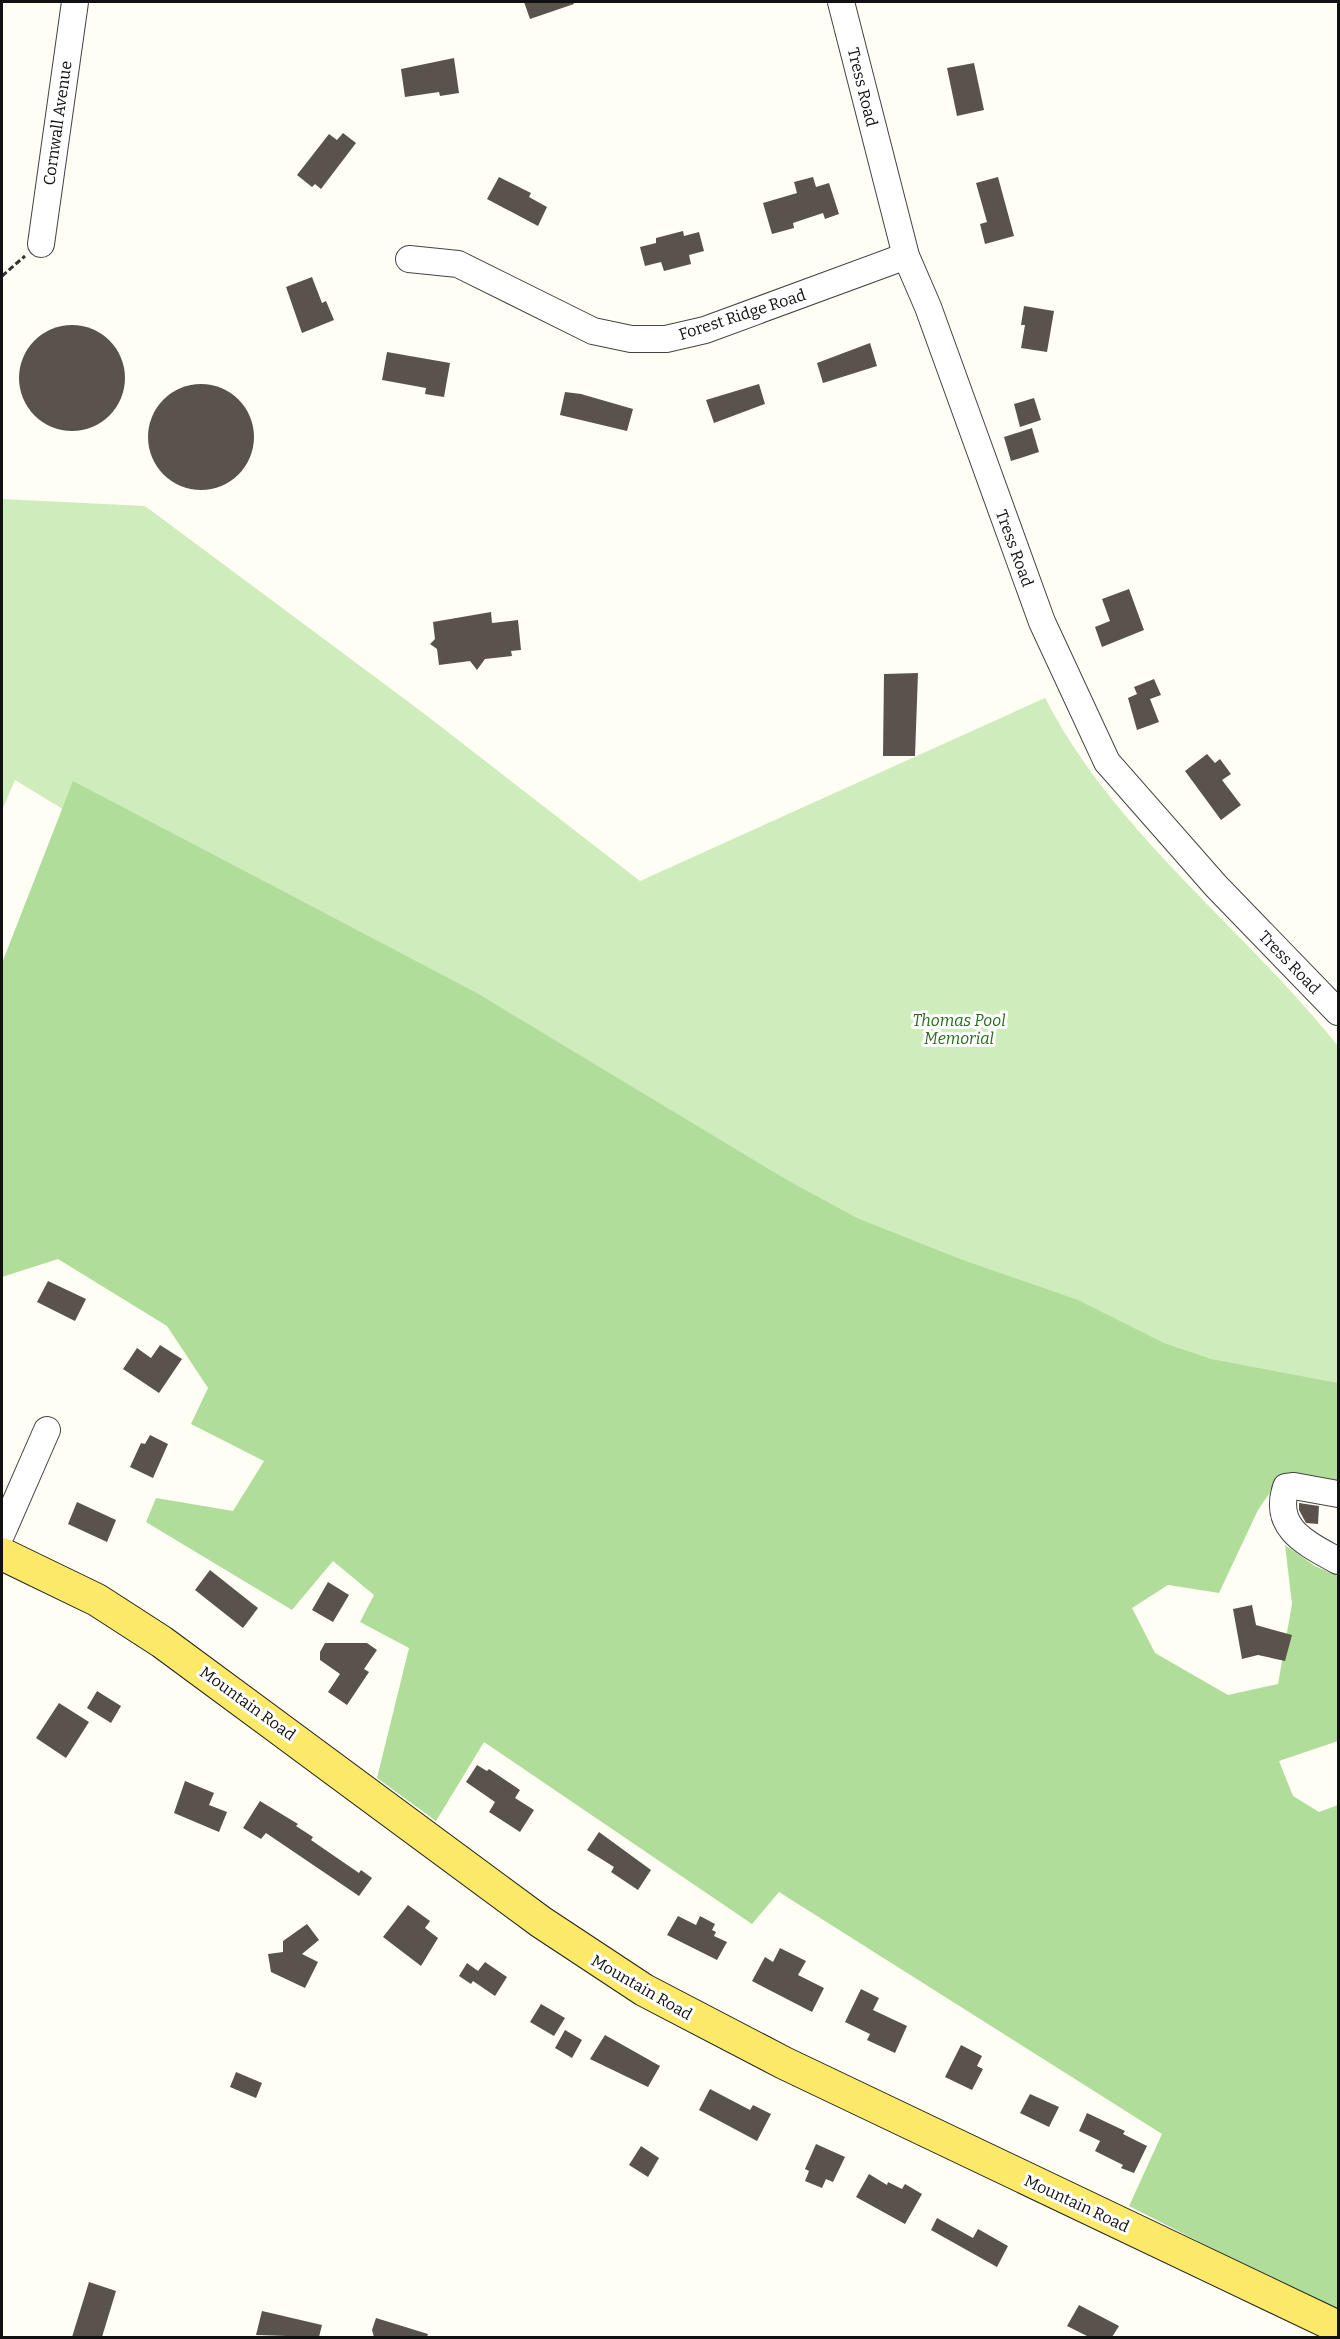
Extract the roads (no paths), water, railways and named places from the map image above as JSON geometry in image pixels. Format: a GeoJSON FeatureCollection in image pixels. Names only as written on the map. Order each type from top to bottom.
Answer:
{"type":"FeatureCollection","features":[{"type":"Feature","properties":{"kind":"main road","name":"Mountain Road"},"geometry":{"type":"LineString","coordinates":[[2,1554],[97,1600],[188,1659],[541,1922],[644,1990],[794,2068],[1338,2327]]}},
{"type":"Feature","properties":{"kind":"street","name":"Cornwall Avenue"},"geometry":{"type":"LineString","coordinates":[[41,244],[75,2]]}},
{"type":"Feature","properties":{"kind":"street","name":"Tress Road"},"geometry":{"type":"LineString","coordinates":[[841,2],[906,256],[928,307],[1042,622],[1107,762],[1216,886],[1338,1012]]}},
{"type":"Feature","properties":{"kind":"street","name":"Forest Ridge Road"},"geometry":{"type":"LineString","coordinates":[[409,260],[458,264],[593,331],[631,339],[666,339],[705,330],[906,256]]}},
{"type":"Feature","properties":{"kind":"street"},"geometry":{"type":"LineString","coordinates":[[2,1533],[47,1431]]}},
{"type":"Feature","properties":{"kind":"street"},"geometry":{"type":"LineString","coordinates":[[1338,1494],[1294,1486],[1286,1487],[1282,1499],[1284,1520],[1292,1532],[1338,1561]]}},
{"type":"Feature","properties":{"kind":"park label","name":"Thomas Pool Memorial"},"geometry":{"type":"Point","coordinates":[959,1029]}}]}
